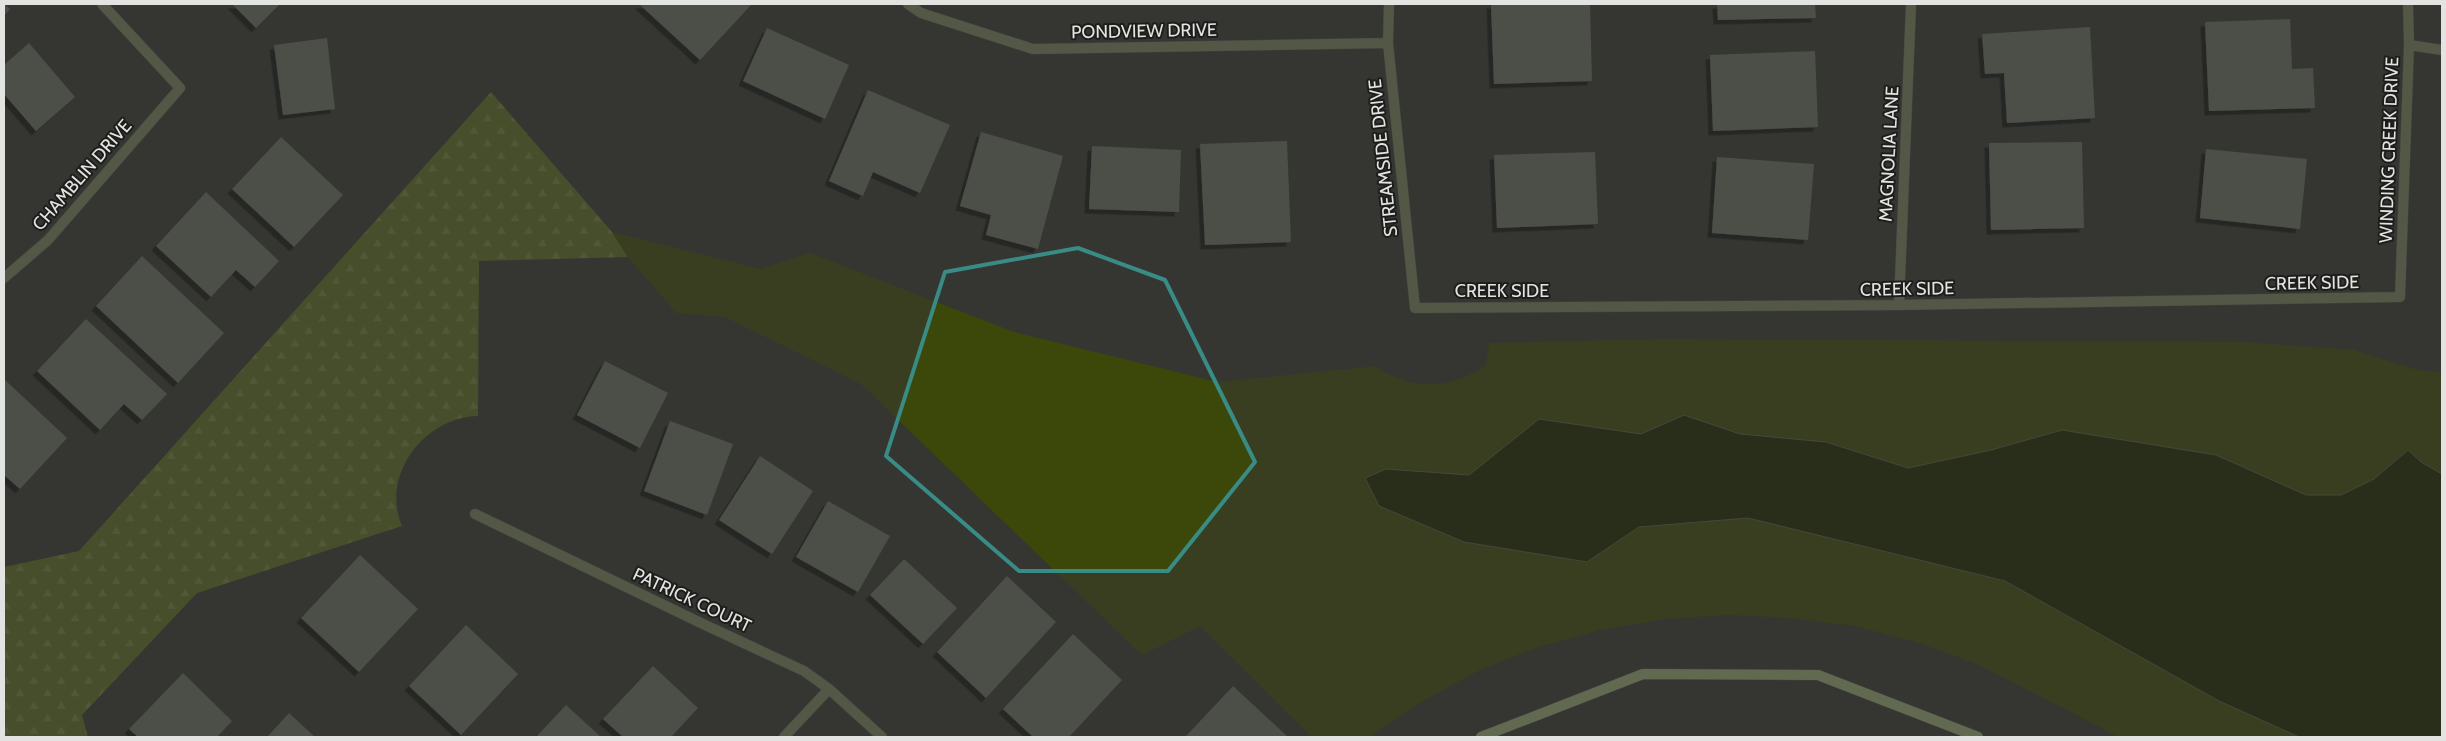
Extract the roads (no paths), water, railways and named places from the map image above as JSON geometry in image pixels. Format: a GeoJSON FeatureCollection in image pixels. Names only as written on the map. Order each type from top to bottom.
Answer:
{"type":"FeatureCollection","features":[{"type":"Feature","properties":{"kind":"street","name":"CHAMBLIN DRIVE"},"geometry":{"type":"LineString","coordinates":[[4,278],[48,240],[180,88],[102,4]]}},
{"type":"Feature","properties":{"kind":"street","name":"PONDVIEW DRIVE"},"geometry":{"type":"LineString","coordinates":[[908,4],[921,13],[1033,49],[1388,43]]}},
{"type":"Feature","properties":{"kind":"street","name":"STREAMSIDE DRIVE"},"geometry":{"type":"LineString","coordinates":[[1389,4],[1388,43],[1414,308]]}},
{"type":"Feature","properties":{"kind":"street","name":"MAGNOLIA LANE"},"geometry":{"type":"LineString","coordinates":[[1899,305],[1912,4]]}},
{"type":"Feature","properties":{"kind":"street","name":"WINDING CREEK DRIVE"},"geometry":{"type":"LineString","coordinates":[[2400,298],[2409,45],[2408,4]]}},
{"type":"Feature","properties":{"kind":"street"},"geometry":{"type":"LineString","coordinates":[[2409,45],[2442,50]]}},
{"type":"Feature","properties":{"kind":"street","name":"CREEK SIDE"},"geometry":{"type":"LineString","coordinates":[[1414,308],[1899,305],[2400,298]]}},
{"type":"Feature","properties":{"kind":"street","name":"PATRICK COURT"},"geometry":{"type":"LineString","coordinates":[[475,514],[804,671],[829,689],[882,737]]}},
{"type":"Feature","properties":{"kind":"street"},"geometry":{"type":"LineString","coordinates":[[1481,737],[1643,674],[1818,675],[1978,737]]}},
{"type":"Feature","properties":{"kind":"street"},"geometry":{"type":"LineString","coordinates":[[784,737],[829,689]]}}]}
